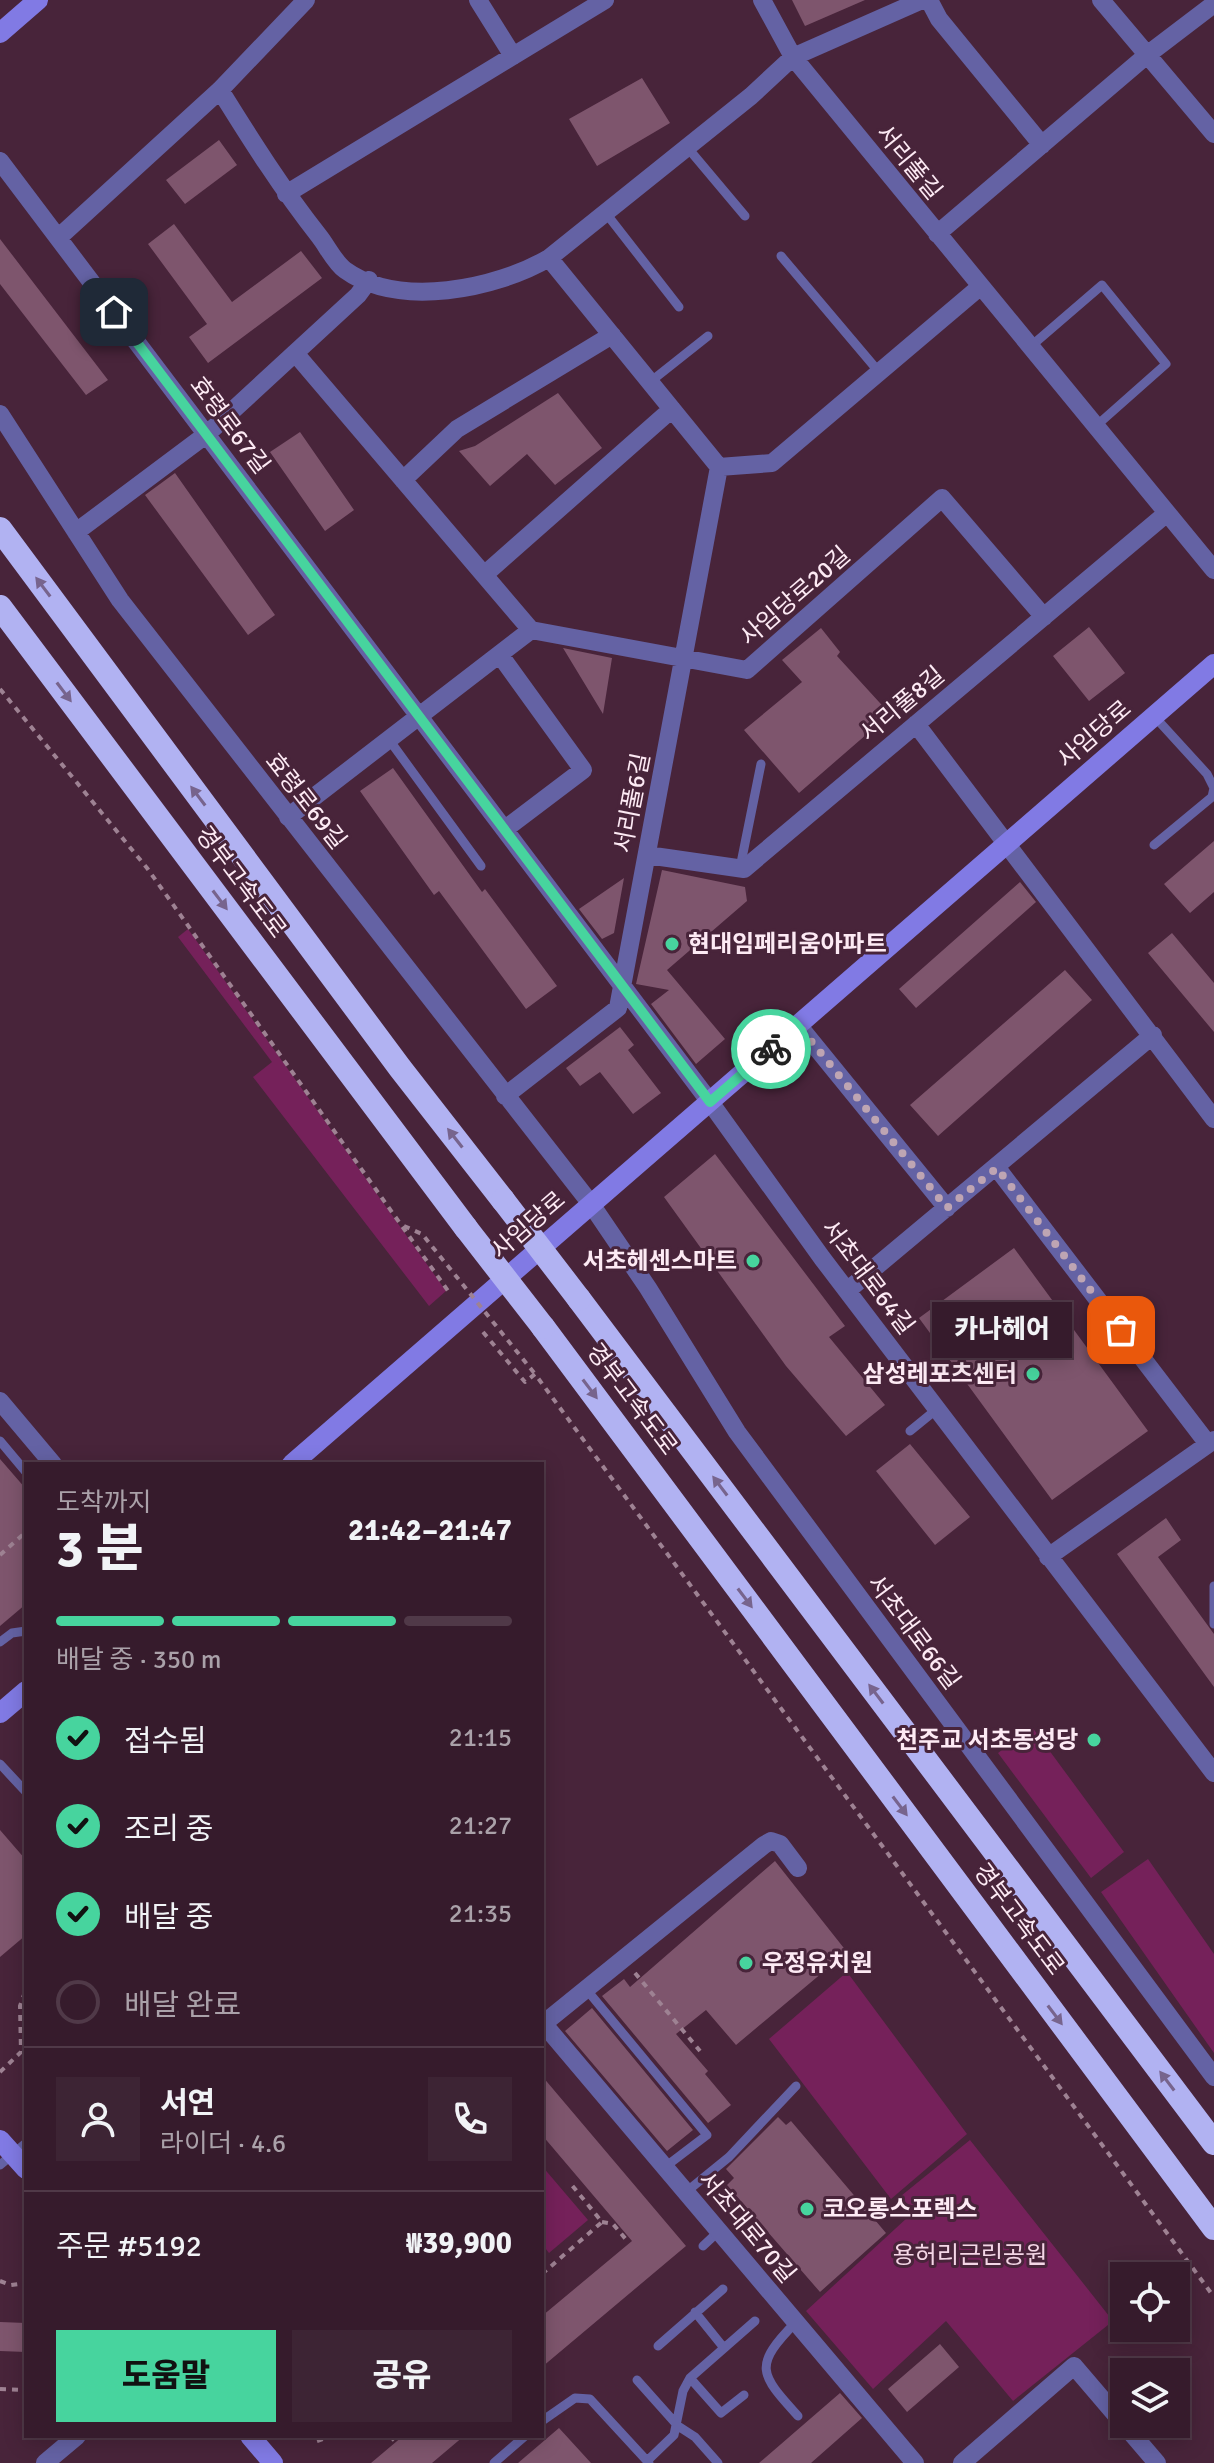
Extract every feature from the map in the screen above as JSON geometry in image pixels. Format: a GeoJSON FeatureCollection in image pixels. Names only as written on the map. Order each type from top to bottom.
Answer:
{"type":"FeatureCollection","features":[{"type":"Feature","properties":{"kind":"highway","name":"경부고속도로"},"geometry":{"type":"LineString","coordinates":[[0,529],[400,1068],[579,1299],[1214,2143]]}},
{"type":"Feature","properties":{"kind":"highway","name":"경부고속도로"},"geometry":{"type":"LineString","coordinates":[[0,607],[543,1327],[1214,2228]]}},
{"type":"Feature","properties":{"kind":"main road"},"geometry":{"type":"LineString","coordinates":[[0,33],[38,0]]}},
{"type":"Feature","properties":{"kind":"main road","name":"사임당로"},"geometry":{"type":"LineString","coordinates":[[294,1462],[1214,664]]}},
{"type":"Feature","properties":{"kind":"main road"},"geometry":{"type":"LineString","coordinates":[[0,1713],[24,1693]]}},
{"type":"Feature","properties":{"kind":"main road"},"geometry":{"type":"LineString","coordinates":[[252,2438],[273,2463]]}},
{"type":"Feature","properties":{"kind":"street"},"geometry":{"type":"LineString","coordinates":[[58,238],[220,90],[306,0]]}},
{"type":"Feature","properties":{"kind":"street"},"geometry":{"type":"LineString","coordinates":[[478,0],[513,56]]}},
{"type":"Feature","properties":{"kind":"street"},"geometry":{"type":"LineString","coordinates":[[286,194],[605,0]]}},
{"type":"Feature","properties":{"kind":"street","name":"서리풀길"},"geometry":{"type":"LineString","coordinates":[[762,0],[793,57],[1214,570]]}},
{"type":"Feature","properties":{"kind":"street"},"geometry":{"type":"LineString","coordinates":[[220,90],[286,194],[344,269],[369,280],[412,292],[469,288],[525,272],[549,258],[793,57],[922,0]]}},
{"type":"Feature","properties":{"kind":"street"},"geometry":{"type":"LineString","coordinates":[[929,0],[939,19],[1042,145]]}},
{"type":"Feature","properties":{"kind":"street"},"geometry":{"type":"LineString","coordinates":[[1101,0],[1214,134]]}},
{"type":"Feature","properties":{"kind":"street"},"geometry":{"type":"LineString","coordinates":[[937,234],[1147,55],[1214,4]]}},
{"type":"Feature","properties":{"kind":"street","name":"효령로67길"},"geometry":{"type":"LineString","coordinates":[[0,161],[710,1102]]}},
{"type":"Feature","properties":{"kind":"street"},"geometry":{"type":"LineString","coordinates":[[549,258],[719,467],[772,463],[981,286]]}},
{"type":"Feature","properties":{"kind":"street"},"geometry":{"type":"LineString","coordinates":[[76,532],[207,434],[358,295],[369,280]]}},
{"type":"Feature","properties":{"kind":"street"},"geometry":{"type":"LineString","coordinates":[[403,480],[457,429],[612,335]]}},
{"type":"Feature","properties":{"kind":"street"},"geometry":{"type":"LineString","coordinates":[[288,817],[421,718],[531,630],[295,353]]}},
{"type":"Feature","properties":{"kind":"street"},"geometry":{"type":"LineString","coordinates":[[484,575],[672,409]]}},
{"type":"Feature","properties":{"kind":"street","name":"효령로69길"},"geometry":{"type":"LineString","coordinates":[[0,414],[120,600],[591,1204]]}},
{"type":"Feature","properties":{"kind":"street","name":"서리풀6길"},"geometry":{"type":"LineString","coordinates":[[505,1096],[618,1008],[719,467]]}},
{"type":"Feature","properties":{"kind":"street","name":"사임당로20길"},"geometry":{"type":"LineString","coordinates":[[531,630],[747,670],[942,498],[1044,617]]}},
{"type":"Feature","properties":{"kind":"street","name":"서리풀8길"},"geometry":{"type":"LineString","coordinates":[[740,868],[744,869],[1167,513]]}},
{"type":"Feature","properties":{"kind":"street"},"geometry":{"type":"LineString","coordinates":[[500,655],[583,770],[505,829]]}},
{"type":"Feature","properties":{"kind":"street"},"geometry":{"type":"LineString","coordinates":[[916,724],[1214,1119]]}},
{"type":"Feature","properties":{"kind":"street"},"geometry":{"type":"LineString","coordinates":[[647,855],[740,868]]}},
{"type":"Feature","properties":{"kind":"street"},"geometry":{"type":"LineString","coordinates":[[798,1025],[947,1208]]}},
{"type":"Feature","properties":{"kind":"street"},"geometry":{"type":"LineString","coordinates":[[848,1290],[1153,1035]]}},
{"type":"Feature","properties":{"kind":"street","name":"서초대로64길"},"geometry":{"type":"LineString","coordinates":[[710,1102],[1048,1557],[1214,1773]]}},
{"type":"Feature","properties":{"kind":"street"},"geometry":{"type":"LineString","coordinates":[[997,1168],[1211,1442],[1048,1557]]}},
{"type":"Feature","properties":{"kind":"street","name":"서초대로66길"},"geometry":{"type":"LineString","coordinates":[[591,1204],[648,1288],[737,1432],[1214,2077]]}},
{"type":"Feature","properties":{"kind":"street"},"geometry":{"type":"LineString","coordinates":[[0,1401],[51,1462]]}},
{"type":"Feature","properties":{"kind":"street"},"geometry":{"type":"LineString","coordinates":[[544,2022],[771,1841],[780,1844],[798,1868]]}},
{"type":"Feature","properties":{"kind":"street","name":"서초대로70길"},"geometry":{"type":"LineString","coordinates":[[544,2024],[915,2463]]}},
{"type":"Feature","properties":{"kind":"street"},"geometry":{"type":"LineString","coordinates":[[962,2463],[1074,2366],[1157,2463]]}},
{"type":"Feature","properties":{"kind":"street"},"geometry":{"type":"LineString","coordinates":[[45,2463],[75,2438]]}},
{"type":"Feature","properties":{"kind":"lane"},"geometry":{"type":"LineString","coordinates":[[687,147],[745,216]]}},
{"type":"Feature","properties":{"kind":"lane"},"geometry":{"type":"LineString","coordinates":[[605,212],[679,307]]}},
{"type":"Feature","properties":{"kind":"lane"},"geometry":{"type":"LineString","coordinates":[[781,256],[879,372]]}},
{"type":"Feature","properties":{"kind":"lane"},"geometry":{"type":"LineString","coordinates":[[1030,347],[1102,285],[1166,364],[1096,426]]}},
{"type":"Feature","properties":{"kind":"lane"},"geometry":{"type":"LineString","coordinates":[[650,382],[708,336]]}},
{"type":"Feature","properties":{"kind":"lane"},"geometry":{"type":"LineString","coordinates":[[1154,716],[1210,771],[1214,788],[1212,797],[1154,845]]}},
{"type":"Feature","properties":{"kind":"lane"},"geometry":{"type":"LineString","coordinates":[[390,741],[481,866]]}},
{"type":"Feature","properties":{"kind":"lane"},"geometry":{"type":"LineString","coordinates":[[740,868],[761,764]]}},
{"type":"Feature","properties":{"kind":"lane"},"geometry":{"type":"LineString","coordinates":[[910,1431],[937,1409]]}},
{"type":"Feature","properties":{"kind":"lane"},"geometry":{"type":"LineString","coordinates":[[0,1441],[24,1470]]}},
{"type":"Feature","properties":{"kind":"lane"},"geometry":{"type":"LineString","coordinates":[[1214,1586],[1214,1624]]}},
{"type":"Feature","properties":{"kind":"lane"},"geometry":{"type":"LineString","coordinates":[[0,1642],[12,1633],[24,1631]]}},
{"type":"Feature","properties":{"kind":"lane"},"geometry":{"type":"LineString","coordinates":[[0,1764],[24,1790]]}},
{"type":"Feature","properties":{"kind":"lane"},"geometry":{"type":"LineString","coordinates":[[586,1989],[707,2135],[665,2167]]}},
{"type":"Feature","properties":{"kind":"lane"},"geometry":{"type":"LineString","coordinates":[[686,2192],[729,2157],[796,2086]]}},
{"type":"Feature","properties":{"kind":"lane"},"geometry":{"type":"LineString","coordinates":[[703,2246],[719,2231]]}},
{"type":"Feature","properties":{"kind":"lane"},"geometry":{"type":"LineString","coordinates":[[658,2346],[723,2289]]}},
{"type":"Feature","properties":{"kind":"lane"},"geometry":{"type":"LineString","coordinates":[[695,2312],[724,2348]]}},
{"type":"Feature","properties":{"kind":"lane"},"geometry":{"type":"LineString","coordinates":[[544,2420],[575,2398],[590,2399],[648,2462],[678,2426],[683,2391],[690,2378],[755,2321]]}},
{"type":"Feature","properties":{"kind":"lane"},"geometry":{"type":"LineString","coordinates":[[796,2322],[770,2348],[766,2372],[772,2388],[798,2416]]}},
{"type":"Feature","properties":{"kind":"lane"},"geometry":{"type":"LineString","coordinates":[[690,2378],[721,2413],[744,2395]]}},
{"type":"Feature","properties":{"kind":"lane"},"geometry":{"type":"LineString","coordinates":[[637,2380],[678,2426],[695,2437],[718,2463]]}},
{"type":"Feature","properties":{"kind":"lane"},"geometry":{"type":"LineString","coordinates":[[494,2463],[523,2438]]}},
{"type":"Feature","properties":{"kind":"path"},"geometry":{"type":"LineString","coordinates":[[0,689],[147,868],[451,1295]]}},
{"type":"Feature","properties":{"kind":"path"},"geometry":{"type":"LineString","coordinates":[[404,1226],[422,1234],[535,1374],[1214,2297]]}},
{"type":"Feature","properties":{"kind":"path"},"geometry":{"type":"LineString","coordinates":[[483,1332],[525,1382],[535,1374]]}},
{"type":"Feature","properties":{"kind":"path"},"geometry":{"type":"LineString","coordinates":[[0,1555],[24,1534]]}},
{"type":"Feature","properties":{"kind":"path"},"geometry":{"type":"LineString","coordinates":[[624,1958],[700,2051]]}},
{"type":"Feature","properties":{"kind":"path"},"geometry":{"type":"LineString","coordinates":[[0,2072],[21,2052],[20,2006],[24,1995]]}},
{"type":"Feature","properties":{"kind":"path"},"geometry":{"type":"LineString","coordinates":[[571,2184],[602,2222],[613,2224],[629,2243]]}},
{"type":"Feature","properties":{"kind":"path"},"geometry":{"type":"LineString","coordinates":[[544,2272],[602,2222]]}},
{"type":"Feature","properties":{"kind":"path"},"geometry":{"type":"LineString","coordinates":[[0,2281],[5,2285],[24,2283]]}},
{"type":"Feature","properties":{"kind":"path"},"geometry":{"type":"LineString","coordinates":[[0,2389],[24,2390]]}},
{"type":"Feature","properties":{"kind":"path"},"geometry":{"type":"LineString","coordinates":[[317,2441],[326,2438]]}},
{"type":"Feature","properties":{"kind":"path"},"geometry":{"type":"LineString","coordinates":[[392,2438],[396,2442]]}},
{"type":"Feature","properties":{"kind":"green space"},"geometry":{"type":"Polygon","coordinates":[[[188,929],[446,1291],[429,1306],[253,1077],[272,1062],[178,937],[188,929]]]}},
{"type":"Feature","properties":{"kind":"green space"},"geometry":{"type":"Polygon","coordinates":[[[1032,1727],[1124,1852],[1091,1878],[998,1753],[1032,1727]]]}},
{"type":"Feature","properties":{"kind":"green space"},"geometry":{"type":"Polygon","coordinates":[[[1148,1859],[1214,1954],[1214,2053],[1101,1892],[1148,1859]]]}},
{"type":"Feature","properties":{"kind":"green space"},"geometry":{"type":"Polygon","coordinates":[[[847,1972],[967,2134],[891,2199],[769,2039],[847,1972]]]}},
{"type":"Feature","properties":{"kind":"green space","name":"용허리근린공원"},"geometry":{"type":"Polygon","coordinates":[[[970,2140],[1110,2317],[1110,2323],[1013,2401],[946,2321],[873,2389],[806,2311],[908,2217],[896,2200],[970,2140]]]}},
{"type":"Feature","properties":{"kind":"green space"},"geometry":{"type":"Polygon","coordinates":[[[544,2168],[588,2220],[549,2253],[544,2247],[544,2168]]]}},
{"type":"Feature","properties":{"kind":"building"},"geometry":{"type":"Polygon","coordinates":[[[792,0],[865,0],[805,26],[792,0]]]}},
{"type":"Feature","properties":{"kind":"building"},"geometry":{"type":"Polygon","coordinates":[[[642,78],[670,123],[597,166],[569,119],[642,78]]]}},
{"type":"Feature","properties":{"kind":"building"},"geometry":{"type":"Polygon","coordinates":[[[219,140],[237,165],[185,204],[166,180],[219,140]]]}},
{"type":"Feature","properties":{"kind":"building"},"geometry":{"type":"Polygon","coordinates":[[[174,224],[232,302],[301,251],[322,278],[208,363],[189,337],[207,324],[148,244],[174,224]]]}},
{"type":"Feature","properties":{"kind":"building"},"geometry":{"type":"Polygon","coordinates":[[[0,239],[108,380],[86,395],[0,284],[0,239]]]}},
{"type":"Feature","properties":{"kind":"building"},"geometry":{"type":"Polygon","coordinates":[[[558,393],[602,448],[555,485],[527,454],[490,486],[459,451],[475,446],[558,393]]]}},
{"type":"Feature","properties":{"kind":"building"},"geometry":{"type":"Polygon","coordinates":[[[300,432],[354,510],[325,531],[270,452],[300,432]]]}},
{"type":"Feature","properties":{"kind":"building"},"geometry":{"type":"Polygon","coordinates":[[[175,473],[275,615],[248,635],[145,495],[175,473]]]}},
{"type":"Feature","properties":{"kind":"building"},"geometry":{"type":"Polygon","coordinates":[[[1089,627],[1125,673],[1089,701],[1053,656],[1089,627]]]}},
{"type":"Feature","properties":{"kind":"building"},"geometry":{"type":"Polygon","coordinates":[[[821,628],[840,652],[837,656],[890,714],[799,793],[744,730],[802,682],[782,660],[821,628]]]}},
{"type":"Feature","properties":{"kind":"building"},"geometry":{"type":"Polygon","coordinates":[[[563,648],[612,658],[603,714],[563,648]]]}},
{"type":"Feature","properties":{"kind":"building"},"geometry":{"type":"Polygon","coordinates":[[[393,768],[482,892],[485,889],[557,986],[526,1009],[439,891],[434,895],[360,791],[393,768]]]}},
{"type":"Feature","properties":{"kind":"building"},"geometry":{"type":"Polygon","coordinates":[[[1214,841],[1214,892],[1190,913],[1164,884],[1214,841]]]}},
{"type":"Feature","properties":{"kind":"building","name":"현대임페리움아파트"},"geometry":{"type":"Polygon","coordinates":[[[662,870],[745,887],[747,901],[667,970],[725,1039],[696,1064],[651,1004],[669,990],[636,984],[662,870]]]}},
{"type":"Feature","properties":{"kind":"building"},"geometry":{"type":"Polygon","coordinates":[[[624,878],[614,933],[602,939],[579,909],[624,878]]]}},
{"type":"Feature","properties":{"kind":"building"},"geometry":{"type":"Polygon","coordinates":[[[1020,882],[1036,902],[916,1008],[899,989],[1020,882]]]}},
{"type":"Feature","properties":{"kind":"building"},"geometry":{"type":"Polygon","coordinates":[[[1172,933],[1214,983],[1214,1032],[1148,953],[1172,933]]]}},
{"type":"Feature","properties":{"kind":"building"},"geometry":{"type":"Polygon","coordinates":[[[1065,970],[1092,1000],[938,1136],[910,1105],[1065,970]]]}},
{"type":"Feature","properties":{"kind":"building"},"geometry":{"type":"Polygon","coordinates":[[[620,1027],[634,1045],[628,1050],[661,1093],[633,1114],[600,1072],[580,1086],[566,1068],[620,1027]]]}},
{"type":"Feature","properties":{"kind":"building","name":"서초헤센스마트"},"geometry":{"type":"Polygon","coordinates":[[[715,1154],[845,1326],[829,1337],[885,1405],[846,1436],[786,1366],[664,1197],[715,1154]]]}},
{"type":"Feature","properties":{"kind":"building","name":"삼성레포츠센터"},"geometry":{"type":"Polygon","coordinates":[[[1014,1248],[1148,1431],[1052,1500],[919,1318],[1014,1248]]]}},
{"type":"Feature","properties":{"kind":"building"},"geometry":{"type":"Polygon","coordinates":[[[910,1444],[970,1517],[935,1545],[876,1471],[910,1444]]]}},
{"type":"Feature","properties":{"kind":"building"},"geometry":{"type":"Polygon","coordinates":[[[0,1459],[24,1487],[24,1606],[0,1626],[0,1459]]]}},
{"type":"Feature","properties":{"kind":"building"},"geometry":{"type":"Polygon","coordinates":[[[1166,1518],[1181,1540],[1158,1557],[1214,1634],[1214,1687],[1117,1554],[1166,1518]]]}},
{"type":"Feature","properties":{"kind":"building"},"geometry":{"type":"Polygon","coordinates":[[[0,1830],[24,1858],[24,1937],[0,1957],[0,1830]]]}},
{"type":"Feature","properties":{"kind":"building","name":"우정유치원"},"geometry":{"type":"Polygon","coordinates":[[[775,1861],[847,1952],[736,2045],[706,2010],[676,2034],[708,2071],[705,2074],[731,2105],[708,2123],[602,1996],[624,1979],[630,1987],[775,1861]]]}},
{"type":"Feature","properties":{"kind":"building"},"geometry":{"type":"Polygon","coordinates":[[[592,2008],[693,2130],[667,2151],[565,2031],[592,2008]]]}},
{"type":"Feature","properties":{"kind":"building"},"geometry":{"type":"Polygon","coordinates":[[[544,2078],[686,2246],[544,2365],[544,2314],[632,2241],[544,2137],[544,2078]]]}},
{"type":"Feature","properties":{"kind":"building","name":"코오롱스포렉스"},"geometry":{"type":"Polygon","coordinates":[[[778,2117],[786,2125],[791,2121],[886,2233],[820,2292],[727,2185],[734,2178],[726,2169],[778,2117]]]}},
{"type":"Feature","properties":{"kind":"building"},"geometry":{"type":"Polygon","coordinates":[[[0,2322],[24,2323],[24,2352],[0,2351],[0,2322]]]}},
{"type":"Feature","properties":{"kind":"building"},"geometry":{"type":"Polygon","coordinates":[[[940,2344],[959,2367],[907,2412],[888,2389],[940,2344]]]}},
{"type":"Feature","properties":{"kind":"building"},"geometry":{"type":"Polygon","coordinates":[[[840,2393],[862,2418],[811,2463],[759,2463],[840,2393]]]}},
{"type":"Feature","properties":{"kind":"building"},"geometry":{"type":"Polygon","coordinates":[[[559,2428],[591,2463],[518,2463],[559,2428]]]}},
{"type":"Feature","properties":{"kind":"building"},"geometry":{"type":"Polygon","coordinates":[[[401,2438],[462,2438],[432,2463],[371,2463],[401,2438]]]}},
{"type":"Feature","properties":{"kind":"way so far"},"geometry":{"type":"LineString","coordinates":[[771,1049],[798,1025],[947,1208],[997,1168],[1121,1330]]}},
{"type":"Feature","properties":{"kind":"place","name":"현대임페리움아파트"},"geometry":{"type":"Point","coordinates":[672,944]}},
{"type":"Feature","properties":{"kind":"place","name":"서초헤센스마트"},"geometry":{"type":"Point","coordinates":[753,1261]}},
{"type":"Feature","properties":{"kind":"place","name":"카나헤어"},"geometry":{"type":"Point","coordinates":[1121,1330]}},
{"type":"Feature","properties":{"kind":"place","name":"삼성레포츠센터"},"geometry":{"type":"Point","coordinates":[1033,1374]}},
{"type":"Feature","properties":{"kind":"place","name":"천주교 서초동성당"},"geometry":{"type":"Point","coordinates":[1094,1740]}},
{"type":"Feature","properties":{"kind":"place","name":"우정유치원"},"geometry":{"type":"Point","coordinates":[746,1963]}},
{"type":"Feature","properties":{"kind":"place","name":"코오롱스포렉스"},"geometry":{"type":"Point","coordinates":[807,2209]}},
{"type":"Feature","properties":{"kind":"route"},"geometry":{"type":"LineString","coordinates":[[114,312],[710,1102],[771,1049]]}}]}
